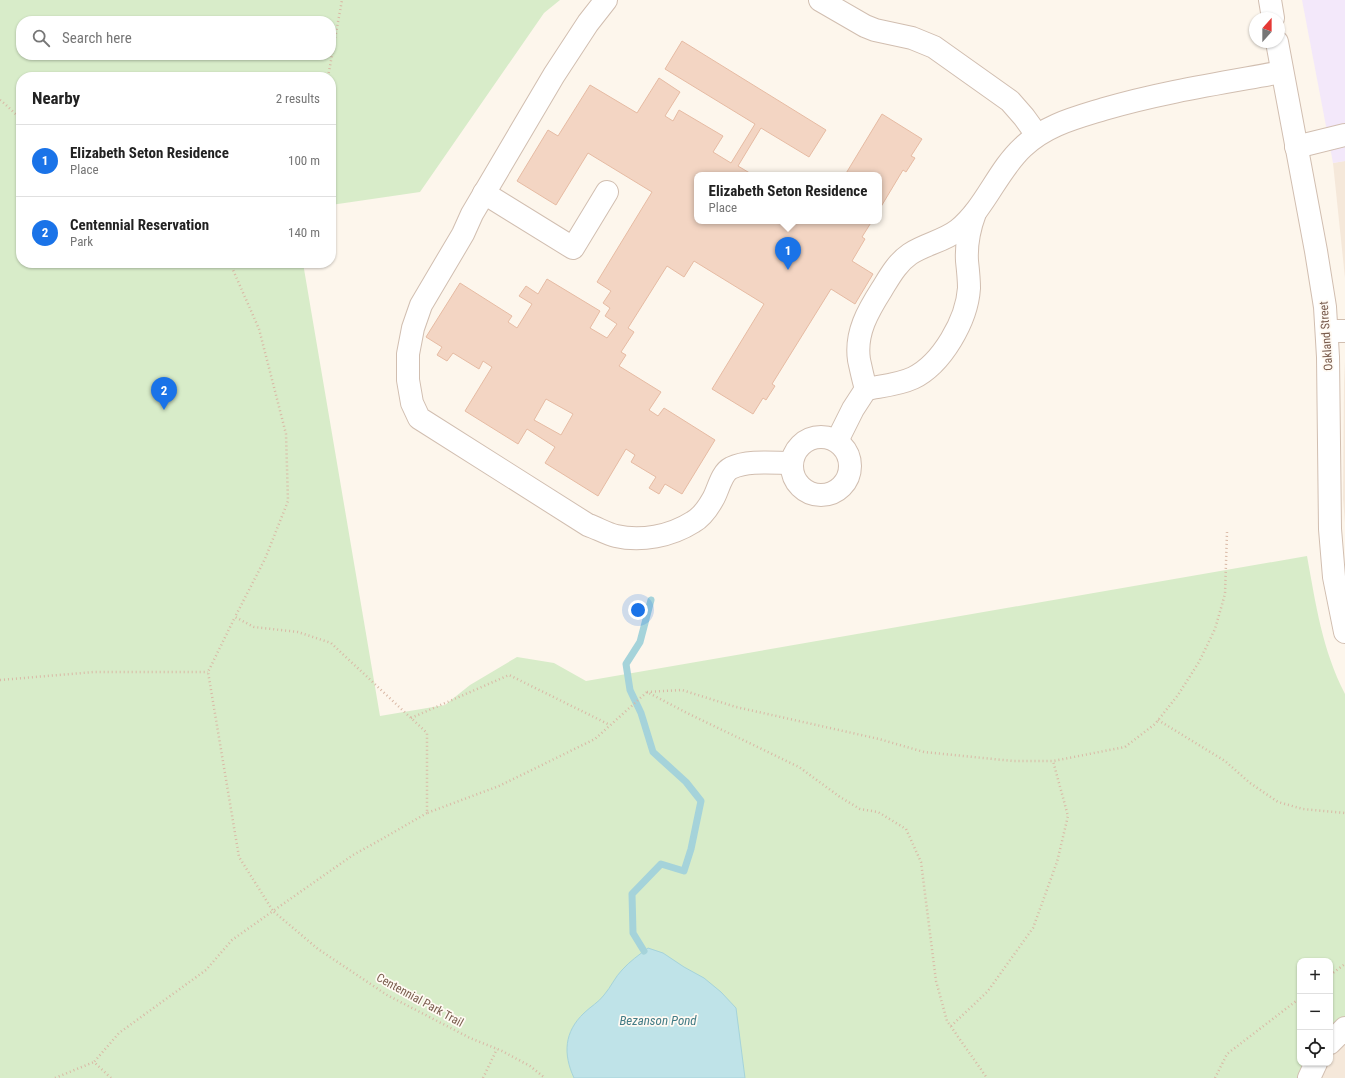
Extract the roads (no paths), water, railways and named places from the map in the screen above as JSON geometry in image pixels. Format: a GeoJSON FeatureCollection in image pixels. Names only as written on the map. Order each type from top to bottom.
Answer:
{"type":"FeatureCollection","features":[{"type":"Feature","properties":{"kind":"street"},"geometry":{"type":"LineString","coordinates":[[606,0],[588,23],[554,75],[484,193],[463,234],[421,305],[413,328],[408,354],[408,380],[412,403],[419,418],[588,524],[616,536],[639,539],[655,537],[677,530],[694,522],[706,511],[714,498],[725,472],[730,468],[745,464],[792,463]]}},
{"type":"Feature","properties":{"kind":"street"},"geometry":{"type":"LineString","coordinates":[[820,0],[875,30],[912,38],[934,47],[1010,101],[1037,135]]}},
{"type":"Feature","properties":{"kind":"street"},"geometry":{"type":"LineString","coordinates":[[1270,0],[1272,12]]}},
{"type":"Feature","properties":{"kind":"street","name":"Oakland Street"},"geometry":{"type":"LineString","coordinates":[[1278,48],[1320,273],[1336,331],[1329,411],[1330,529],[1334,577],[1345,632]]}},
{"type":"Feature","properties":{"kind":"street"},"geometry":{"type":"LineString","coordinates":[[837,441],[853,409],[866,389],[859,358],[860,332],[868,312],[894,269],[910,254],[920,248],[946,238],[958,230],[976,210],[1011,160],[1037,135],[1052,126],[1072,118],[1122,104],[1178,91],[1282,72]]}},
{"type":"Feature","properties":{"kind":"street"},"geometry":{"type":"LineString","coordinates":[[1296,147],[1345,135]]}},
{"type":"Feature","properties":{"kind":"street"},"geometry":{"type":"LineString","coordinates":[[484,193],[572,248],[606,192]]}},
{"type":"Feature","properties":{"kind":"street"},"geometry":{"type":"LineString","coordinates":[[866,389],[899,383],[913,378],[927,369],[948,344],[963,316],[967,301],[969,288],[967,248],[969,233],[976,210]]}},
{"type":"Feature","properties":{"kind":"street"},"geometry":{"type":"LineString","coordinates":[[819,436],[831,438],[837,441],[842,444],[848,454],[851,464],[849,475],[845,483],[839,490],[822,496],[813,495],[805,491],[799,486],[791,469],[792,458],[797,448],[807,440],[819,436]]}},
{"type":"Feature","properties":{"kind":"street"},"geometry":{"type":"LineString","coordinates":[[1333,1040],[1345,1028]]}},
{"type":"Feature","properties":{"kind":"street"},"geometry":{"type":"LineString","coordinates":[[1309,1078],[1315,1066]]}},
{"type":"Feature","properties":{"kind":"water","name":"Bezanson Pond"},"geometry":{"type":"Polygon","coordinates":[[[648,948],[663,953],[704,978],[721,992],[736,1008],[745,1078],[574,1078],[570,1069],[567,1052],[567,1044],[572,1028],[584,1013],[602,998],[625,967],[648,948]]]}},
{"type":"Feature","properties":{"kind":"waterway"},"geometry":{"type":"LineString","coordinates":[[644,951],[633,933],[632,894],[661,864],[684,871],[691,849],[701,801],[686,782],[653,752],[641,713],[630,690],[626,664],[640,642],[651,600]]}},
{"type":"Feature","properties":{"kind":"place","name":"Elizabeth Seton Residence"},"geometry":{"type":"Point","coordinates":[788,270]}},
{"type":"Feature","properties":{"kind":"place","name":"Centennial Reservation"},"geometry":{"type":"Point","coordinates":[164,410]}}]}
